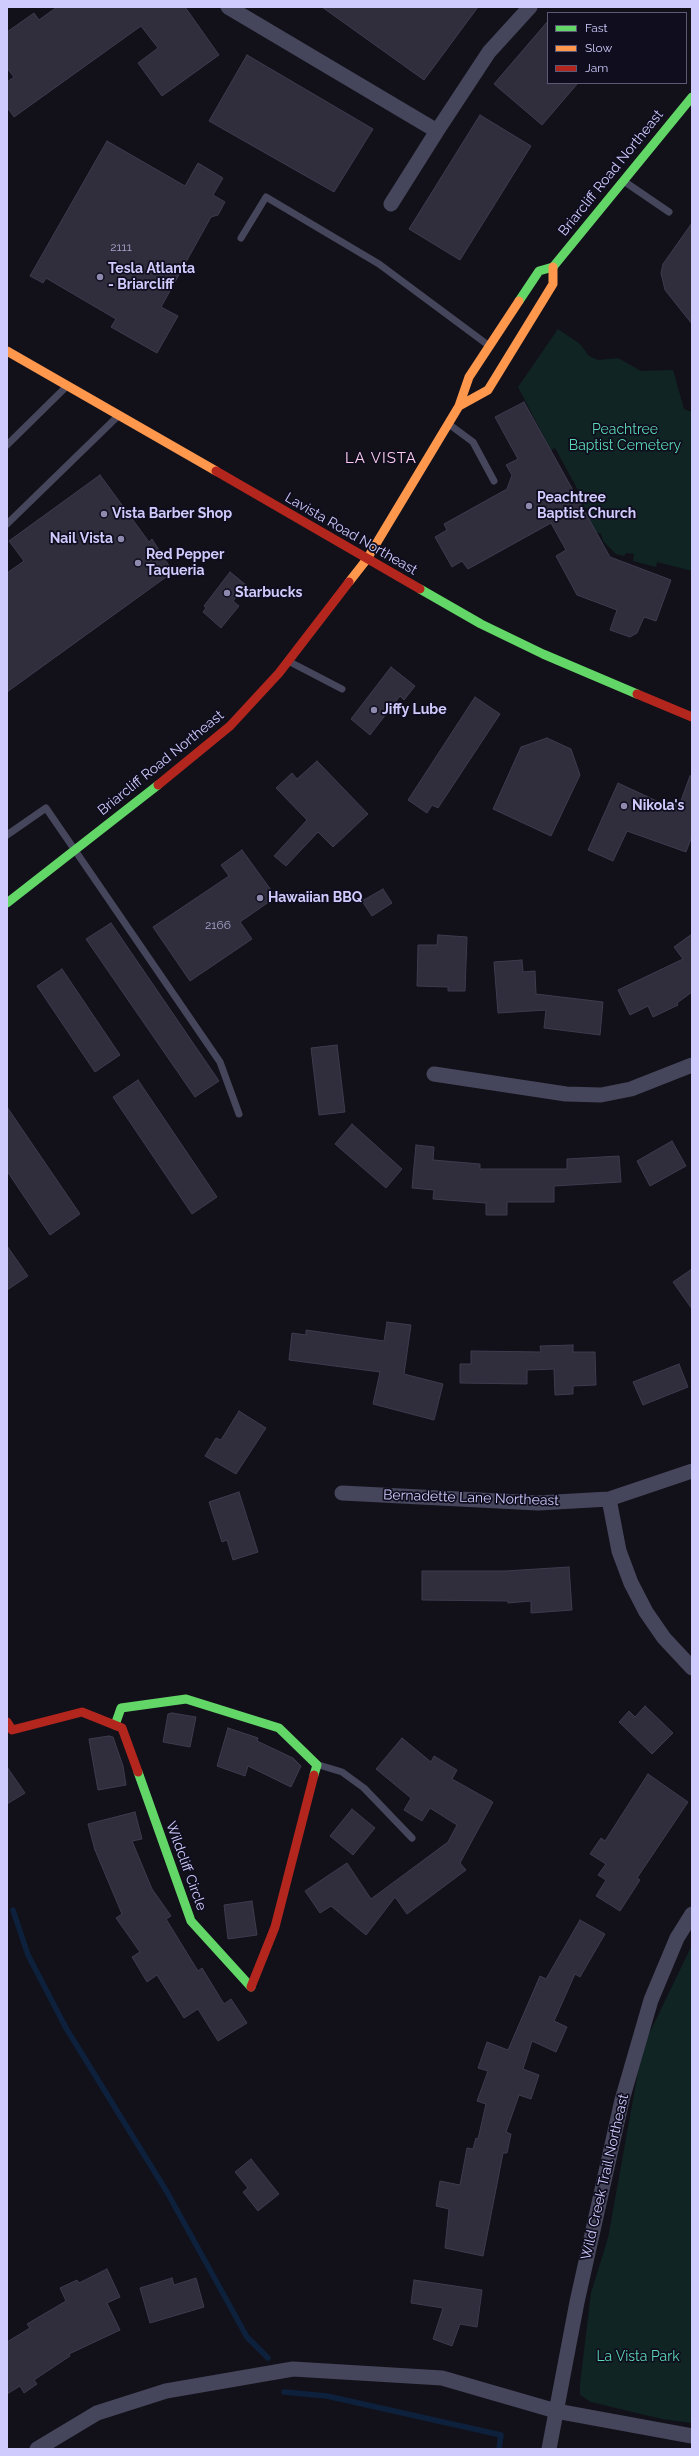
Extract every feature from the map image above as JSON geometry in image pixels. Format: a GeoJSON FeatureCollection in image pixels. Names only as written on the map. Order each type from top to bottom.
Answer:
{"type":"FeatureCollection","features":[{"type":"Feature","properties":{"kind":"main road","name":"Briarcliff Road Northeast"},"geometry":{"type":"LineString","coordinates":[[7,903],[230,726],[288,660],[367,560],[459,406],[469,377],[488,345],[539,271],[553,267],[624,181],[667,124],[692,97]]}},
{"type":"Feature","properties":{"kind":"main road","name":"Briarcliff Road Northeast"},"geometry":{"type":"LineString","coordinates":[[459,406],[488,390],[553,284],[553,267]]}},
{"type":"Feature","properties":{"kind":"main road","name":"Lavista Road Northeast"},"geometry":{"type":"LineString","coordinates":[[7,351],[117,417],[481,624],[543,654],[692,717]]}},
{"type":"Feature","properties":{"kind":"main road"},"geometry":{"type":"LineString","coordinates":[[7,1722],[12,1730],[82,1712],[116,1725],[121,1708],[186,1699],[279,1728],[317,1765]]}},
{"type":"Feature","properties":{"kind":"main road","name":"Wildcliff Circle"},"geometry":{"type":"LineString","coordinates":[[116,1725],[122,1728],[191,1921],[251,1987],[275,1927],[301,1820],[317,1765]]}},
{"type":"Feature","properties":{"kind":"street"},"geometry":{"type":"LineString","coordinates":[[228,7],[436,131]]}},
{"type":"Feature","properties":{"kind":"street"},"geometry":{"type":"LineString","coordinates":[[391,204],[436,131],[489,52],[530,7]]}},
{"type":"Feature","properties":{"kind":"street"},"geometry":{"type":"LineString","coordinates":[[434,1074],[566,1094],[601,1095],[631,1089],[692,1065]]}},
{"type":"Feature","properties":{"kind":"street","name":"Bernadette Lane Northeast"},"geometry":{"type":"LineString","coordinates":[[342,1493],[538,1503],[609,1499],[692,1471]]}},
{"type":"Feature","properties":{"kind":"street"},"geometry":{"type":"LineString","coordinates":[[609,1499],[620,1551],[631,1583],[660,1632],[692,1668]]}},
{"type":"Feature","properties":{"kind":"street","name":"Wild Creek Trail Northeast"},"geometry":{"type":"LineString","coordinates":[[549,2449],[622,2100],[651,2000],[677,1938],[692,1914]]}},
{"type":"Feature","properties":{"kind":"street"},"geometry":{"type":"LineString","coordinates":[[37,2449],[97,2413],[111,2408],[166,2391],[293,2369],[442,2378],[556,2411],[692,2436]]}},
{"type":"Feature","properties":{"kind":"lane"},"geometry":{"type":"LineString","coordinates":[[624,181],[669,212]]}},
{"type":"Feature","properties":{"kind":"lane"},"geometry":{"type":"LineString","coordinates":[[241,238],[266,197],[379,264],[488,345]]}},
{"type":"Feature","properties":{"kind":"lane"},"geometry":{"type":"LineString","coordinates":[[7,446],[66,387]]}},
{"type":"Feature","properties":{"kind":"lane"},"geometry":{"type":"LineString","coordinates":[[7,524],[117,417]]}},
{"type":"Feature","properties":{"kind":"lane"},"geometry":{"type":"LineString","coordinates":[[448,424],[473,442],[494,481]]}},
{"type":"Feature","properties":{"kind":"lane"},"geometry":{"type":"LineString","coordinates":[[288,660],[342,689]]}},
{"type":"Feature","properties":{"kind":"lane"},"geometry":{"type":"LineString","coordinates":[[7,835],[46,808],[220,1062],[239,1114]]}},
{"type":"Feature","properties":{"kind":"lane"},"geometry":{"type":"LineString","coordinates":[[317,1765],[342,1772],[353,1780],[412,1838]]}},
{"type":"Feature","properties":{"kind":"green space","name":"Peachtree Baptist Cemetery"},"geometry":{"type":"Polygon","coordinates":[[[558,329],[580,344],[589,356],[598,360],[618,358],[641,371],[673,370],[684,409],[692,412],[692,571],[657,562],[656,567],[633,561],[634,554],[626,553],[624,556],[616,554],[603,541],[601,534],[596,532],[586,513],[590,509],[585,508],[579,498],[579,492],[555,448],[551,450],[518,387],[558,329]]]}},
{"type":"Feature","properties":{"kind":"green space","name":"La Vista Park"},"geometry":{"type":"Polygon","coordinates":[[[692,1945],[692,2423],[662,2419],[591,2402],[580,2395],[580,2384],[591,2293],[608,2238],[638,2072],[647,2038],[692,1945]]]}},
{"type":"Feature","properties":{"kind":"building"},"geometry":{"type":"Polygon","coordinates":[[[57,7],[185,7],[219,55],[162,96],[138,63],[158,48],[141,26],[14,117],[7,107],[7,82],[14,77],[7,68],[7,32],[34,13],[39,20],[57,7]]]}},
{"type":"Feature","properties":{"kind":"building"},"geometry":{"type":"Polygon","coordinates":[[[322,7],[478,7],[424,80],[322,7]]]}},
{"type":"Feature","properties":{"kind":"building"},"geometry":{"type":"Polygon","coordinates":[[[547,22],[547,84],[577,84],[542,125],[494,84],[547,22]]]}},
{"type":"Feature","properties":{"kind":"building"},"geometry":{"type":"Polygon","coordinates":[[[247,55],[373,129],[334,192],[209,121],[247,55]]]}},
{"type":"Feature","properties":{"kind":"building"},"geometry":{"type":"Polygon","coordinates":[[[480,115],[531,146],[460,260],[409,229],[480,115]]]}},
{"type":"Feature","properties":{"kind":"building"},"geometry":{"type":"Polygon","coordinates":[[[107,141],[185,186],[198,163],[223,178],[213,195],[225,202],[218,215],[211,217],[161,307],[178,316],[157,353],[111,327],[116,319],[46,278],[43,283],[30,276],[107,141]]]}},
{"type":"Feature","properties":{"kind":"building"},"geometry":{"type":"Polygon","coordinates":[[[692,223],[692,324],[665,290],[661,273],[663,264],[692,223]]]}},
{"type":"Feature","properties":{"kind":"building","name":"Peachtree Baptist Church"},"geometry":{"type":"Polygon","coordinates":[[[524,402],[610,557],[671,580],[656,621],[644,617],[637,633],[630,637],[610,630],[617,610],[577,595],[556,556],[566,550],[551,523],[468,569],[462,561],[452,567],[435,537],[447,530],[444,524],[507,489],[512,475],[506,465],[518,459],[495,417],[524,402]]]}},
{"type":"Feature","properties":{"kind":"building"},"geometry":{"type":"Polygon","coordinates":[[[100,475],[149,542],[152,539],[173,572],[7,692],[7,573],[24,561],[9,541],[100,475]]]}},
{"type":"Feature","properties":{"kind":"building","name":"Starbucks"},"geometry":{"type":"Polygon","coordinates":[[[230,572],[246,585],[233,601],[239,606],[221,628],[203,612],[206,608],[204,606],[230,572]]]}},
{"type":"Feature","properties":{"kind":"building","name":"Jiffy Lube"},"geometry":{"type":"Polygon","coordinates":[[[391,667],[415,686],[404,700],[400,696],[370,735],[351,719],[391,667]]]}},
{"type":"Feature","properties":{"kind":"building"},"geometry":{"type":"Polygon","coordinates":[[[475,697],[500,714],[438,808],[432,805],[427,813],[408,800],[475,697]]]}},
{"type":"Feature","properties":{"kind":"building"},"geometry":{"type":"Polygon","coordinates":[[[547,738],[571,749],[580,775],[551,836],[493,809],[521,747],[547,738]]]}},
{"type":"Feature","properties":{"kind":"building"},"geometry":{"type":"Polygon","coordinates":[[[317,761],[368,814],[333,847],[318,832],[286,866],[274,856],[307,820],[276,788],[292,773],[297,779],[317,761]]]}},
{"type":"Feature","properties":{"kind":"building"},"geometry":{"type":"Polygon","coordinates":[[[690,776],[692,776],[692,836],[686,852],[627,831],[613,861],[588,850],[618,783],[661,803],[662,800],[679,806],[690,776]]]}},
{"type":"Feature","properties":{"kind":"building"},"geometry":{"type":"Polygon","coordinates":[[[242,850],[276,897],[240,922],[252,939],[190,981],[153,927],[229,876],[221,865],[242,850]]]}},
{"type":"Feature","properties":{"kind":"building"},"geometry":{"type":"Polygon","coordinates":[[[383,889],[392,903],[372,916],[362,901],[383,889]]]}},
{"type":"Feature","properties":{"kind":"building"},"geometry":{"type":"Polygon","coordinates":[[[111,923],[219,1081],[195,1097],[86,939],[111,923]]]}},
{"type":"Feature","properties":{"kind":"building"},"geometry":{"type":"Polygon","coordinates":[[[692,934],[692,992],[677,1003],[678,1005],[653,1017],[648,1006],[630,1015],[618,990],[683,959],[674,947],[692,934]]]}},
{"type":"Feature","properties":{"kind":"building"},"geometry":{"type":"Polygon","coordinates":[[[438,935],[467,937],[465,991],[448,991],[448,987],[417,986],[418,945],[437,945],[438,935]]]}},
{"type":"Feature","properties":{"kind":"building"},"geometry":{"type":"Polygon","coordinates":[[[522,960],[523,972],[535,971],[536,994],[603,1002],[600,1035],[544,1028],[546,1010],[498,1013],[494,962],[522,960]]]}},
{"type":"Feature","properties":{"kind":"building"},"geometry":{"type":"Polygon","coordinates":[[[62,969],[120,1055],[95,1072],[37,986],[62,969]]]}},
{"type":"Feature","properties":{"kind":"building"},"geometry":{"type":"Polygon","coordinates":[[[337,1045],[345,1112],[319,1115],[311,1048],[337,1045]]]}},
{"type":"Feature","properties":{"kind":"building"},"geometry":{"type":"Polygon","coordinates":[[[138,1080],[217,1197],[192,1214],[113,1097],[138,1080]]]}},
{"type":"Feature","properties":{"kind":"building"},"geometry":{"type":"Polygon","coordinates":[[[7,1107],[80,1214],[50,1235],[7,1171],[7,1107]]]}},
{"type":"Feature","properties":{"kind":"building"},"geometry":{"type":"Polygon","coordinates":[[[352,1124],[402,1169],[386,1188],[335,1144],[352,1124]]]}},
{"type":"Feature","properties":{"kind":"building"},"geometry":{"type":"Polygon","coordinates":[[[672,1141],[686,1166],[650,1186],[637,1161],[672,1141]]]}},
{"type":"Feature","properties":{"kind":"building"},"geometry":{"type":"Polygon","coordinates":[[[416,1145],[434,1147],[433,1160],[480,1164],[480,1169],[567,1169],[567,1159],[619,1156],[621,1182],[554,1186],[554,1202],[507,1202],[507,1215],[486,1215],[486,1203],[433,1199],[434,1190],[412,1188],[416,1145]]]}},
{"type":"Feature","properties":{"kind":"building"},"geometry":{"type":"Polygon","coordinates":[[[7,1246],[28,1276],[7,1290],[7,1246]]]}},
{"type":"Feature","properties":{"kind":"building"},"geometry":{"type":"Polygon","coordinates":[[[692,1269],[692,1309],[673,1282],[692,1269]]]}},
{"type":"Feature","properties":{"kind":"building"},"geometry":{"type":"Polygon","coordinates":[[[387,1322],[411,1325],[404,1374],[443,1384],[434,1420],[373,1404],[380,1372],[289,1360],[292,1333],[306,1335],[306,1330],[384,1341],[387,1322]]]}},
{"type":"Feature","properties":{"kind":"building"},"geometry":{"type":"Polygon","coordinates":[[[573,1345],[573,1352],[595,1352],[596,1385],[573,1386],[573,1394],[555,1395],[554,1369],[527,1370],[527,1384],[460,1383],[460,1364],[471,1364],[471,1351],[541,1352],[540,1346],[573,1345]]]}},
{"type":"Feature","properties":{"kind":"building"},"geometry":{"type":"Polygon","coordinates":[[[679,1364],[688,1387],[643,1405],[633,1382],[679,1364]]]}},
{"type":"Feature","properties":{"kind":"building"},"geometry":{"type":"Polygon","coordinates":[[[239,1411],[266,1428],[236,1474],[205,1456],[216,1438],[221,1440],[239,1411]]]}},
{"type":"Feature","properties":{"kind":"building"},"geometry":{"type":"Polygon","coordinates":[[[239,1492],[258,1552],[233,1560],[227,1540],[222,1542],[209,1502],[239,1492]]]}},
{"type":"Feature","properties":{"kind":"building"},"geometry":{"type":"Polygon","coordinates":[[[569,1567],[572,1610],[531,1613],[531,1601],[508,1603],[508,1601],[422,1600],[422,1571],[505,1571],[569,1567]]]}},
{"type":"Feature","properties":{"kind":"building"},"geometry":{"type":"Polygon","coordinates":[[[645,1706],[673,1733],[652,1754],[619,1722],[629,1711],[635,1717],[645,1706]]]}},
{"type":"Feature","properties":{"kind":"building"},"geometry":{"type":"Polygon","coordinates":[[[172,1713],[196,1717],[190,1747],[163,1742],[168,1714],[172,1713]]]}},
{"type":"Feature","properties":{"kind":"building"},"geometry":{"type":"Polygon","coordinates":[[[228,1728],[258,1738],[257,1741],[293,1758],[301,1766],[291,1787],[248,1766],[245,1776],[217,1766],[228,1728]]]}},
{"type":"Feature","properties":{"kind":"building"},"geometry":{"type":"Polygon","coordinates":[[[109,1736],[113,1737],[123,1766],[126,1785],[98,1790],[89,1739],[109,1736]]]}},
{"type":"Feature","properties":{"kind":"building"},"geometry":{"type":"Polygon","coordinates":[[[402,1738],[431,1762],[434,1756],[457,1770],[452,1779],[493,1802],[460,1863],[466,1870],[407,1914],[395,1897],[366,1935],[331,1906],[320,1913],[305,1891],[347,1863],[371,1899],[448,1842],[457,1825],[430,1808],[422,1821],[404,1810],[411,1798],[376,1769],[402,1738]]]}},
{"type":"Feature","properties":{"kind":"building"},"geometry":{"type":"Polygon","coordinates":[[[7,1767],[25,1793],[7,1804],[7,1767]]]}},
{"type":"Feature","properties":{"kind":"building"},"geometry":{"type":"Polygon","coordinates":[[[648,1774],[688,1802],[637,1878],[640,1880],[620,1911],[596,1896],[606,1880],[598,1875],[606,1864],[590,1854],[601,1838],[605,1841],[648,1774]]]}},
{"type":"Feature","properties":{"kind":"building"},"geometry":{"type":"Polygon","coordinates":[[[352,1809],[375,1828],[353,1855],[330,1836],[352,1809]]]}},
{"type":"Feature","properties":{"kind":"building"},"geometry":{"type":"Polygon","coordinates":[[[135,1812],[142,1839],[132,1841],[152,1889],[171,1916],[166,1919],[198,1971],[202,1968],[224,2004],[231,1999],[247,2023],[218,2041],[198,2009],[184,2018],[157,1975],[147,1982],[132,1957],[140,1952],[116,1918],[122,1914],[95,1850],[88,1824],[135,1812]]]}},
{"type":"Feature","properties":{"kind":"building"},"geometry":{"type":"Polygon","coordinates":[[[252,1901],[257,1935],[228,1939],[224,1905],[252,1901]]]}},
{"type":"Feature","properties":{"kind":"building"},"geometry":{"type":"Polygon","coordinates":[[[580,1920],[605,1934],[580,1977],[575,1974],[554,2021],[567,2027],[556,2052],[532,2041],[523,2069],[539,2075],[531,2099],[519,2095],[506,2132],[511,2134],[507,2153],[503,2153],[483,2256],[445,2248],[449,2209],[436,2206],[440,2181],[460,2185],[467,2148],[473,2149],[476,2138],[478,2139],[486,2104],[477,2101],[488,2071],[478,2068],[487,2042],[508,2050],[540,1976],[546,1979],[580,1920]]]}},
{"type":"Feature","properties":{"kind":"building"},"geometry":{"type":"Polygon","coordinates":[[[251,2159],[279,2194],[258,2211],[243,2192],[248,2188],[235,2172],[251,2159]]]}},
{"type":"Feature","properties":{"kind":"building"},"geometry":{"type":"Polygon","coordinates":[[[107,2269],[120,2297],[107,2303],[120,2330],[69,2354],[70,2356],[34,2380],[37,2384],[24,2393],[20,2386],[7,2394],[7,2342],[30,2328],[27,2324],[66,2301],[60,2288],[77,2280],[79,2283],[107,2269]]]}},
{"type":"Feature","properties":{"kind":"building"},"geometry":{"type":"Polygon","coordinates":[[[172,2278],[174,2285],[196,2278],[204,2307],[150,2323],[140,2288],[172,2278]]]}},
{"type":"Feature","properties":{"kind":"building"},"geometry":{"type":"Polygon","coordinates":[[[414,2280],[482,2290],[477,2327],[460,2324],[452,2346],[433,2339],[443,2308],[411,2303],[414,2280]]]}},
{"type":"Feature","properties":{"kind":"waterway"},"geometry":{"type":"LineString","coordinates":[[13,1910],[28,1955],[66,2028],[167,2192],[247,2337],[268,2358]]}},
{"type":"Feature","properties":{"kind":"waterway"},"geometry":{"type":"LineString","coordinates":[[284,2392],[327,2396],[501,2435],[499,2449]]}},
{"type":"Feature","properties":{"kind":"traffic: fast"},"geometry":{"type":"LineString","coordinates":[[519,301],[539,271],[553,267],[692,97]]}},
{"type":"Feature","properties":{"kind":"traffic: fast"},"geometry":{"type":"LineString","coordinates":[[420,589],[481,624],[543,654],[637,694]]}},
{"type":"Feature","properties":{"kind":"traffic: fast"},"geometry":{"type":"LineString","coordinates":[[7,903],[158,785]]}},
{"type":"Feature","properties":{"kind":"traffic: fast"},"geometry":{"type":"LineString","coordinates":[[115,1725],[121,1708],[186,1699],[279,1728],[317,1765],[314,1775]]}},
{"type":"Feature","properties":{"kind":"traffic: fast"},"geometry":{"type":"LineString","coordinates":[[138,1772],[191,1921],[251,1987]]}},
{"type":"Feature","properties":{"kind":"traffic: slow"},"geometry":{"type":"LineString","coordinates":[[459,406],[488,390],[553,284],[553,267]]}},
{"type":"Feature","properties":{"kind":"traffic: slow"},"geometry":{"type":"LineString","coordinates":[[349,582],[367,559],[459,406],[469,377],[519,301]]}},
{"type":"Feature","properties":{"kind":"traffic: slow"},"geometry":{"type":"LineString","coordinates":[[7,351],[216,471]]}},
{"type":"Feature","properties":{"kind":"traffic: jam"},"geometry":{"type":"LineString","coordinates":[[216,471],[420,589]]}},
{"type":"Feature","properties":{"kind":"traffic: jam"},"geometry":{"type":"LineString","coordinates":[[158,785],[230,726],[279,673],[349,582]]}},
{"type":"Feature","properties":{"kind":"traffic: jam"},"geometry":{"type":"LineString","coordinates":[[637,694],[692,717]]}},
{"type":"Feature","properties":{"kind":"traffic: jam"},"geometry":{"type":"LineString","coordinates":[[7,1722],[12,1730],[82,1712],[122,1728],[138,1772]]}},
{"type":"Feature","properties":{"kind":"traffic: jam"},"geometry":{"type":"LineString","coordinates":[[251,1987],[275,1927],[314,1775]]}},
{"type":"Feature","properties":{"kind":"place","name":"Tesla Atlanta - Briarcliff"},"geometry":{"type":"Point","coordinates":[100,277]}},
{"type":"Feature","properties":{"kind":"place","name":"Peachtree Baptist Church"},"geometry":{"type":"Point","coordinates":[529,506]}},
{"type":"Feature","properties":{"kind":"place","name":"Vista Barber Shop"},"geometry":{"type":"Point","coordinates":[104,514]}},
{"type":"Feature","properties":{"kind":"place","name":"Nail Vista"},"geometry":{"type":"Point","coordinates":[121,539]}},
{"type":"Feature","properties":{"kind":"place","name":"Red Pepper Taqueria"},"geometry":{"type":"Point","coordinates":[138,563]}},
{"type":"Feature","properties":{"kind":"place","name":"Starbucks"},"geometry":{"type":"Point","coordinates":[227,593]}},
{"type":"Feature","properties":{"kind":"place","name":"Jiffy Lube"},"geometry":{"type":"Point","coordinates":[374,710]}},
{"type":"Feature","properties":{"kind":"place","name":"Nikola's"},"geometry":{"type":"Point","coordinates":[624,806]}},
{"type":"Feature","properties":{"kind":"place","name":"Hawaiian BBQ"},"geometry":{"type":"Point","coordinates":[260,898]}},
{"type":"Feature","properties":{"kind":"district","name":"LA VISTA"},"geometry":{"type":"Point","coordinates":[381,458]}}]}
